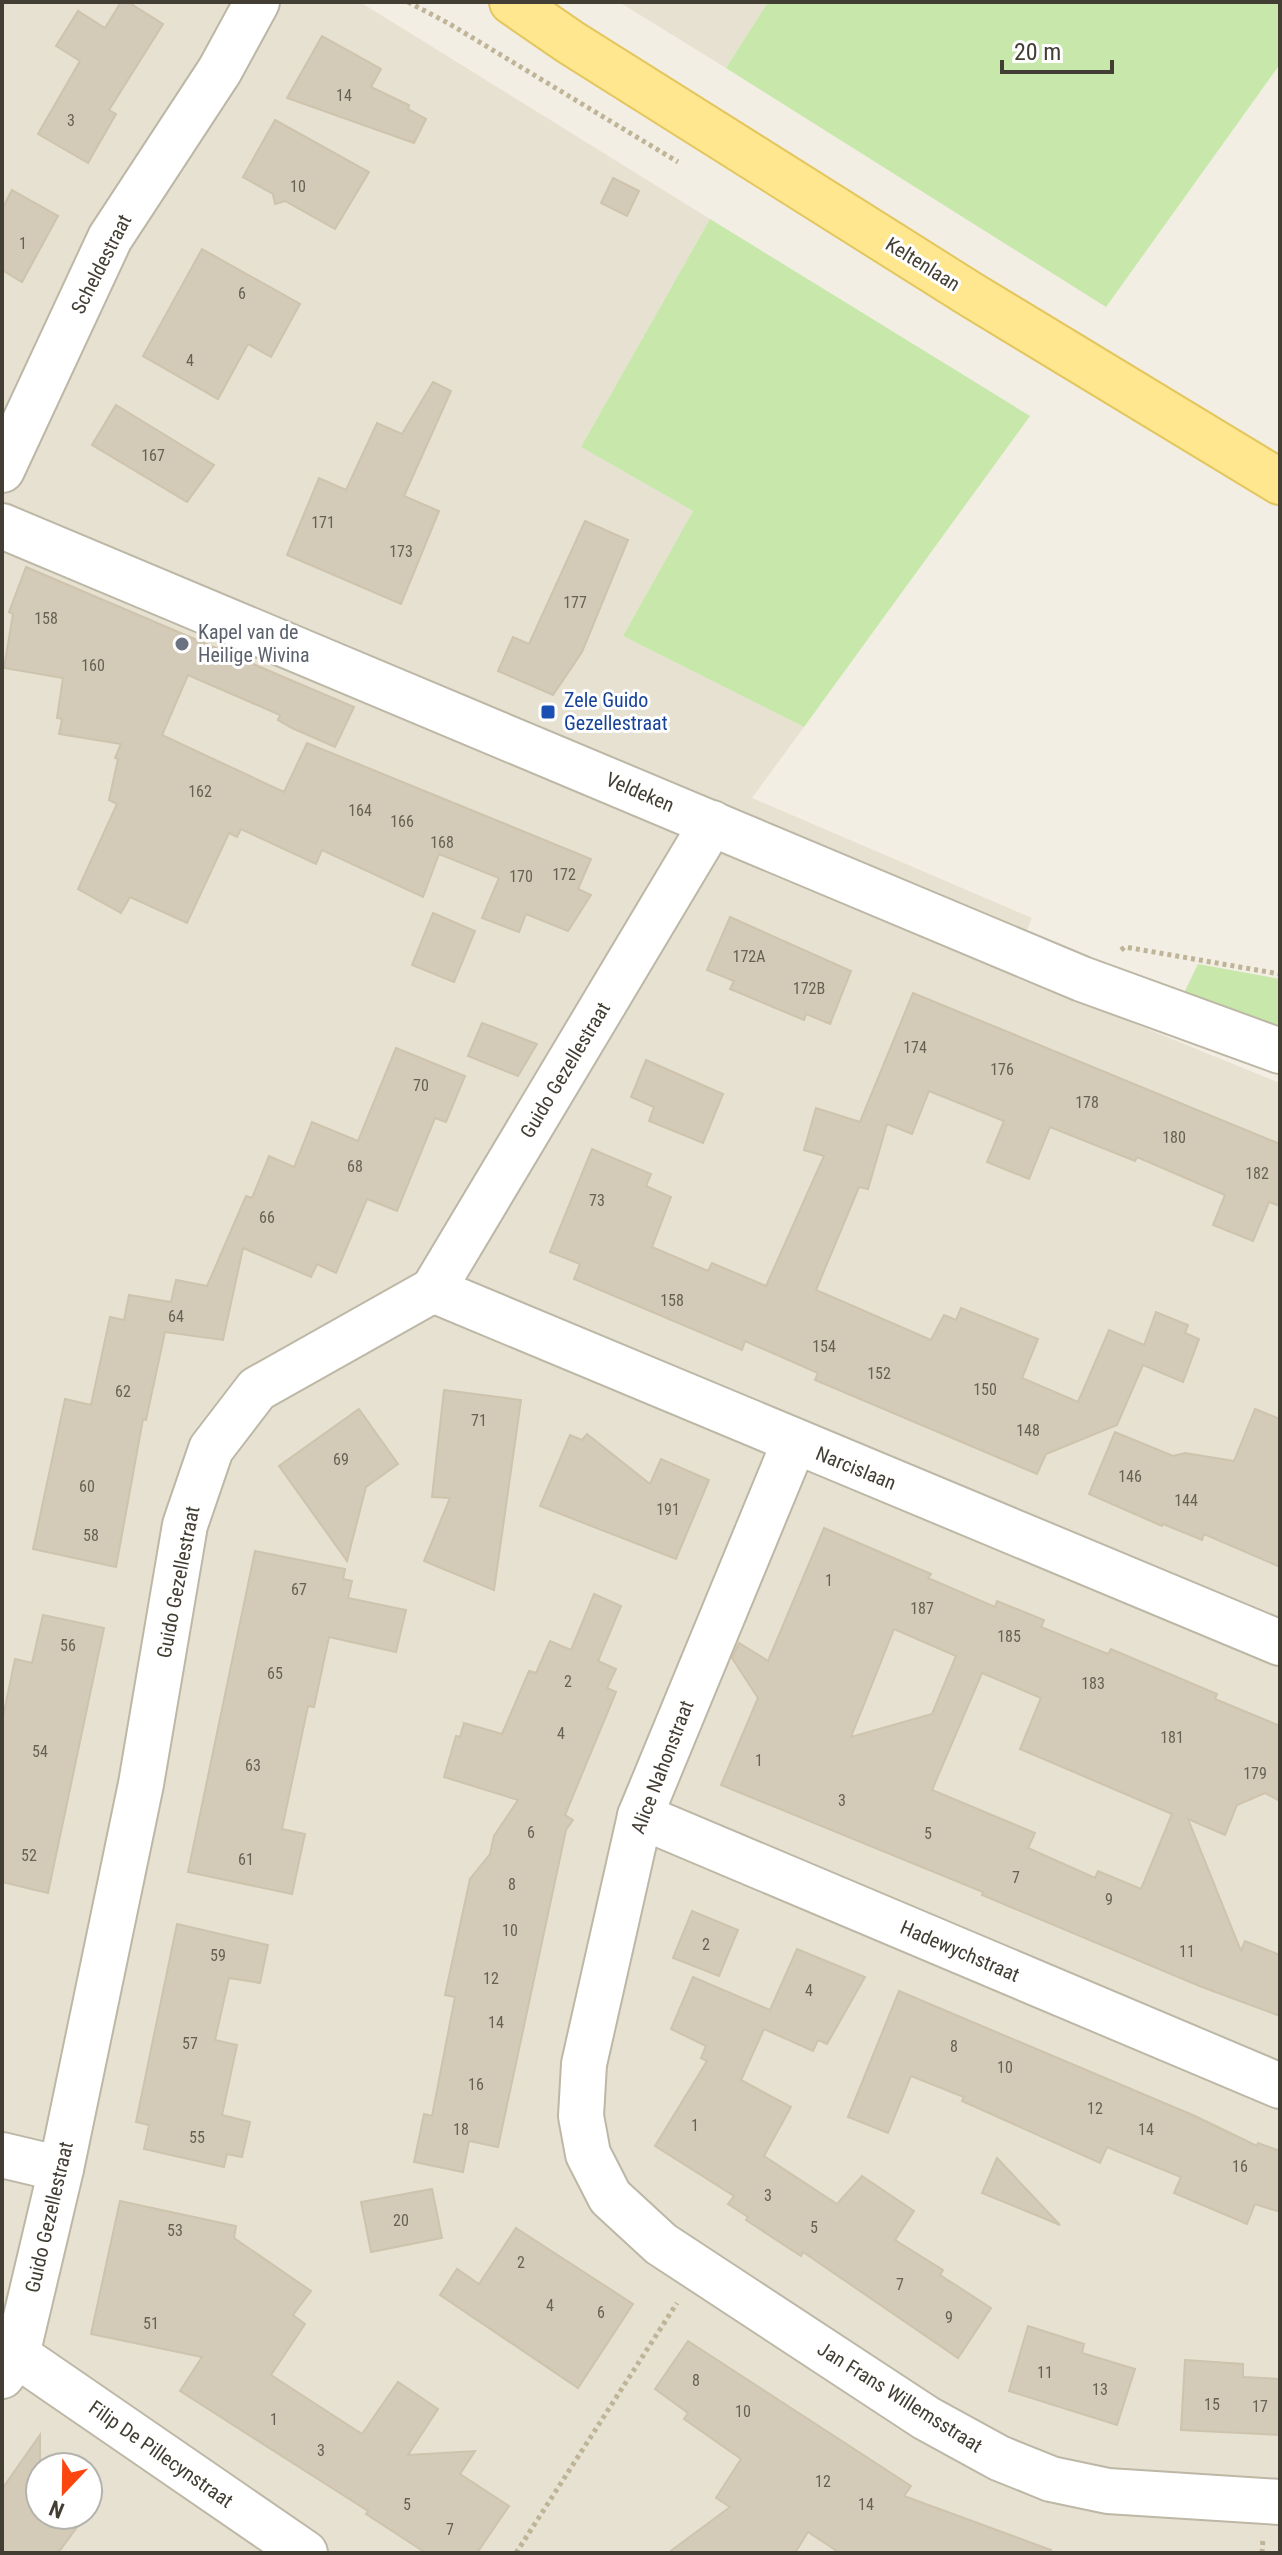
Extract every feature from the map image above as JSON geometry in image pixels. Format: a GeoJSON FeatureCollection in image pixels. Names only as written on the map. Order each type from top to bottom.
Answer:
{"type":"FeatureCollection","features":[{"type":"Feature","properties":{"kind":"main road","name":"Keltenlaan"},"geometry":{"type":"LineString","coordinates":[[479,2],[570,42]]}},
{"type":"Feature","properties":{"kind":"main road","name":"Keltenlaan"},"geometry":{"type":"LineString","coordinates":[[512,2],[570,42],[970,294],[1280,482]]}},
{"type":"Feature","properties":{"kind":"street","name":"Scheldestraat"},"geometry":{"type":"LineString","coordinates":[[2,470],[110,238],[220,70],[257,2]]}},
{"type":"Feature","properties":{"kind":"street","name":"Scheldestraat"},"geometry":{"type":"LineString","coordinates":[[220,70],[283,2]]}},
{"type":"Feature","properties":{"kind":"street","name":"Veldeken"},"geometry":{"type":"LineString","coordinates":[[4,534],[712,823],[1082,979],[1280,1051]]}},
{"type":"Feature","properties":{"kind":"street","name":"Guido Gezellestraat"},"geometry":{"type":"LineString","coordinates":[[10,2366],[61,2169],[141,1784],[185,1525],[211,1449],[257,1389],[433,1290],[712,823]]}},
{"type":"Feature","properties":{"kind":"street","name":"Narcislaan"},"geometry":{"type":"LineString","coordinates":[[433,1290],[1280,1643]]}},
{"type":"Feature","properties":{"kind":"street","name":"Alice Nahonstraat"},"geometry":{"type":"LineString","coordinates":[[588,2154],[581,2116],[584,2064],[640,1816],[794,1443]]}},
{"type":"Feature","properties":{"kind":"street","name":"Hadewychstraat"},"geometry":{"type":"LineString","coordinates":[[640,1816],[1280,2086]]}},
{"type":"Feature","properties":{"kind":"street","name":"Jan Frans Willemsstraat"},"geometry":{"type":"LineString","coordinates":[[588,2154],[610,2197],[661,2244],[926,2418],[999,2458],[1038,2473],[1108,2491],[1280,2502]]}},
{"type":"Feature","properties":{"kind":"street"},"geometry":{"type":"LineString","coordinates":[[2,2155],[61,2169]]}},
{"type":"Feature","properties":{"kind":"street","name":"Filip De Pillecynstraat"},"geometry":{"type":"LineString","coordinates":[[10,2366],[305,2553]]}},
{"type":"Feature","properties":{"kind":"path"},"geometry":{"type":"LineString","coordinates":[[1082,979],[1125,947],[1280,974]]}},
{"type":"Feature","properties":{"kind":"path"},"geometry":{"type":"LineString","coordinates":[[516,2553],[701,2269]]}},
{"type":"Feature","properties":{"kind":"shaded area"},"geometry":{"type":"Polygon","coordinates":[[[2,2],[360,2],[710,219],[581,447],[693,511],[623,636],[804,727],[752,798],[1032,918],[1009,973],[1280,1083],[1280,2553],[2,2553],[2,2]]]}},
{"type":"Feature","properties":{"kind":"shaded area"},"geometry":{"type":"Polygon","coordinates":[[[619,2],[768,2],[726,68],[619,2]]]}},
{"type":"Feature","properties":{"kind":"green space"},"geometry":{"type":"Polygon","coordinates":[[[768,2],[1280,2],[1280,64],[1106,307],[726,68],[768,2]]]}},
{"type":"Feature","properties":{"kind":"green space"},"geometry":{"type":"Polygon","coordinates":[[[710,219],[1030,416],[804,727],[623,636],[693,511],[581,447],[710,219]]]}},
{"type":"Feature","properties":{"kind":"green space"},"geometry":{"type":"Polygon","coordinates":[[[1198,964],[1280,979],[1280,1031],[1184,993],[1198,964]]]}},
{"type":"Feature","properties":{"kind":"building"},"geometry":{"type":"Polygon","coordinates":[[[121,2],[128,2],[163,24],[109,110],[116,114],[88,163],[38,134],[80,61],[56,46],[78,11],[105,28],[121,2]]]}},
{"type":"Feature","properties":{"kind":"building"},"geometry":{"type":"Polygon","coordinates":[[[322,36],[381,69],[371,87],[409,105],[408,109],[426,119],[414,143],[287,98],[322,36]]]}},
{"type":"Feature","properties":{"kind":"building"},"geometry":{"type":"Polygon","coordinates":[[[275,120],[369,172],[335,229],[285,201],[275,204],[273,194],[243,177],[275,120]]]}},
{"type":"Feature","properties":{"kind":"building"},"geometry":{"type":"Polygon","coordinates":[[[613,178],[639,191],[627,216],[601,203],[613,178]]]}},
{"type":"Feature","properties":{"kind":"building"},"geometry":{"type":"Polygon","coordinates":[[[12,190],[58,216],[22,282],[2,270],[2,209],[12,190]]]}},
{"type":"Feature","properties":{"kind":"building"},"geometry":{"type":"Polygon","coordinates":[[[202,249],[300,304],[271,357],[248,344],[218,399],[143,356],[202,249]]]}},
{"type":"Feature","properties":{"kind":"building"},"geometry":{"type":"Polygon","coordinates":[[[433,382],[451,391],[404,496],[439,511],[401,604],[287,555],[319,478],[346,490],[377,423],[402,434],[433,382]]]}},
{"type":"Feature","properties":{"kind":"building"},"geometry":{"type":"Polygon","coordinates":[[[116,405],[214,465],[187,502],[92,445],[116,405]]]}},
{"type":"Feature","properties":{"kind":"building"},"geometry":{"type":"Polygon","coordinates":[[[585,521],[628,540],[582,652],[553,695],[498,671],[513,637],[529,644],[585,521]]]}},
{"type":"Feature","properties":{"kind":"building"},"geometry":{"type":"Polygon","coordinates":[[[26,567],[354,707],[335,747],[278,720],[280,715],[188,675],[162,735],[284,792],[307,743],[591,859],[578,889],[591,895],[568,931],[526,914],[519,932],[482,918],[499,878],[439,854],[423,897],[322,850],[316,864],[241,829],[237,837],[229,833],[187,923],[130,897],[121,913],[78,889],[117,804],[109,800],[118,759],[115,758],[121,744],[59,734],[62,719],[57,718],[63,678],[4,668],[13,614],[9,612],[26,567]]]}},
{"type":"Feature","properties":{"kind":"building"},"geometry":{"type":"Polygon","coordinates":[[[433,913],[475,931],[454,982],[412,965],[433,913]]]}},
{"type":"Feature","properties":{"kind":"building"},"geometry":{"type":"Polygon","coordinates":[[[730,917],[851,971],[830,1024],[806,1014],[804,1020],[730,989],[734,981],[707,970],[730,917]]]}},
{"type":"Feature","properties":{"kind":"building"},"geometry":{"type":"Polygon","coordinates":[[[913,993],[1280,1144],[1280,1206],[1269,1202],[1253,1241],[1213,1225],[1225,1195],[1137,1157],[1135,1161],[1050,1127],[1029,1179],[987,1162],[1004,1121],[929,1091],[912,1134],[887,1124],[868,1189],[859,1187],[816,1290],[931,1340],[944,1315],[956,1320],[961,1308],[1038,1339],[1022,1378],[1078,1402],[1109,1330],[1144,1345],[1156,1312],[1188,1325],[1185,1333],[1199,1339],[1183,1382],[1143,1365],[1117,1425],[1046,1454],[1037,1474],[815,1380],[818,1373],[745,1341],[742,1350],[574,1279],[580,1264],[550,1252],[592,1149],[651,1174],[646,1186],[671,1197],[652,1247],[708,1271],[712,1263],[766,1286],[824,1156],[804,1150],[816,1108],[860,1122],[913,993]]]}},
{"type":"Feature","properties":{"kind":"building"},"geometry":{"type":"Polygon","coordinates":[[[482,1023],[537,1044],[518,1076],[468,1056],[482,1023]]]}},
{"type":"Feature","properties":{"kind":"building"},"geometry":{"type":"Polygon","coordinates":[[[396,1048],[465,1076],[446,1122],[435,1118],[397,1211],[367,1199],[336,1273],[317,1264],[311,1277],[243,1248],[223,1340],[165,1332],[146,1420],[143,1419],[116,1567],[33,1549],[65,1399],[91,1405],[110,1317],[124,1320],[129,1295],[171,1302],[176,1280],[207,1286],[246,1196],[252,1198],[269,1156],[294,1167],[312,1122],[358,1141],[396,1048]]]}},
{"type":"Feature","properties":{"kind":"building"},"geometry":{"type":"Polygon","coordinates":[[[646,1060],[723,1094],[703,1143],[649,1121],[654,1107],[631,1097],[646,1060]]]}},
{"type":"Feature","properties":{"kind":"building"},"geometry":{"type":"Polygon","coordinates":[[[444,1390],[521,1400],[494,1590],[424,1561],[450,1498],[432,1497],[444,1390]]]}},
{"type":"Feature","properties":{"kind":"building"},"geometry":{"type":"Polygon","coordinates":[[[359,1409],[398,1464],[366,1487],[347,1561],[279,1466],[359,1409]]]}},
{"type":"Feature","properties":{"kind":"building"},"geometry":{"type":"Polygon","coordinates":[[[1255,1409],[1280,1419],[1280,1567],[1204,1534],[1202,1540],[1162,1526],[1089,1494],[1115,1432],[1173,1456],[1185,1453],[1234,1461],[1255,1409]]]}},
{"type":"Feature","properties":{"kind":"building"},"geometry":{"type":"Polygon","coordinates":[[[587,1434],[650,1484],[661,1459],[709,1480],[676,1559],[540,1506],[570,1435],[582,1440],[587,1434]]]}},
{"type":"Feature","properties":{"kind":"building"},"geometry":{"type":"Polygon","coordinates":[[[824,1528],[931,1574],[928,1578],[995,1607],[997,1601],[1044,1620],[1041,1627],[1108,1654],[1111,1649],[1217,1694],[1215,1699],[1280,1726],[1280,1801],[1265,1793],[1237,1805],[1225,1835],[1188,1819],[1241,1951],[1245,1941],[1280,1955],[1280,2016],[1202,1987],[982,1895],[983,1892],[721,1785],[758,1698],[732,1658],[739,1643],[768,1661],[824,1528]],[[894,1629],[851,1737],[932,1714],[956,1656],[894,1629]],[[982,1673],[932,1790],[1035,1833],[1028,1848],[1095,1878],[1098,1871],[1141,1889],[1172,1814],[1020,1749],[1041,1698],[982,1673]]]}},
{"type":"Feature","properties":{"kind":"building"},"geometry":{"type":"Polygon","coordinates":[[[255,1551],[345,1569],[343,1579],[352,1581],[348,1598],[406,1610],[396,1652],[329,1637],[314,1707],[308,1706],[282,1829],[305,1834],[292,1894],[188,1872],[255,1551]]]}},
{"type":"Feature","properties":{"kind":"building"},"geometry":{"type":"Polygon","coordinates":[[[594,1594],[621,1606],[598,1661],[616,1669],[607,1688],[616,1692],[565,1815],[573,1820],[566,1830],[498,2147],[469,2141],[463,2172],[414,2162],[424,2114],[432,2116],[455,1997],[445,1995],[470,1879],[490,1854],[494,1836],[518,1800],[444,1777],[456,1736],[460,1737],[464,1723],[502,1734],[529,1671],[536,1673],[550,1641],[571,1650],[594,1594]]]}},
{"type":"Feature","properties":{"kind":"building"},"geometry":{"type":"Polygon","coordinates":[[[43,1615],[104,1628],[48,1893],[2,1882],[2,1722],[15,1659],[32,1663],[43,1615]]]}},
{"type":"Feature","properties":{"kind":"building"},"geometry":{"type":"Polygon","coordinates":[[[692,1911],[738,1930],[719,1976],[673,1958],[692,1911]]]}},
{"type":"Feature","properties":{"kind":"building"},"geometry":{"type":"Polygon","coordinates":[[[177,1924],[268,1945],[260,1983],[229,1978],[215,2040],[237,2045],[222,2115],[250,2122],[242,2157],[227,2154],[224,2167],[144,2149],[149,2125],[136,2122],[177,1924]]]}},
{"type":"Feature","properties":{"kind":"building"},"geometry":{"type":"Polygon","coordinates":[[[797,1949],[865,1977],[827,2044],[818,2040],[813,2051],[764,2029],[741,2080],[791,2107],[764,2156],[837,2204],[862,2176],[914,2211],[895,2240],[943,2270],[940,2275],[991,2308],[958,2358],[803,2252],[801,2256],[746,2220],[748,2217],[728,2204],[734,2196],[655,2146],[707,2061],[701,2058],[706,2046],[671,2029],[693,1977],[770,2010],[797,1949]]]}},
{"type":"Feature","properties":{"kind":"building"},"geometry":{"type":"Polygon","coordinates":[[[899,1991],[1195,2116],[1257,2146],[1258,2143],[1280,2151],[1280,2212],[1255,2204],[1247,2224],[1174,2193],[1181,2177],[1107,2147],[1100,2163],[962,2101],[964,2097],[911,2076],[888,2133],[848,2117],[899,1991]]]}},
{"type":"Feature","properties":{"kind":"building"},"geometry":{"type":"Polygon","coordinates":[[[997,2158],[1060,2225],[982,2193],[997,2158]]]}},
{"type":"Feature","properties":{"kind":"building"},"geometry":{"type":"Polygon","coordinates":[[[432,2189],[442,2238],[371,2252],[361,2202],[432,2189]]]}},
{"type":"Feature","properties":{"kind":"building"},"geometry":{"type":"Polygon","coordinates":[[[120,2201],[236,2226],[234,2238],[311,2291],[293,2315],[305,2324],[271,2375],[362,2434],[398,2382],[438,2409],[408,2455],[475,2451],[460,2474],[509,2506],[477,2553],[426,2553],[366,2514],[368,2511],[180,2391],[202,2357],[91,2334],[120,2201]]]}},
{"type":"Feature","properties":{"kind":"building"},"geometry":{"type":"Polygon","coordinates":[[[516,2228],[633,2304],[578,2388],[440,2295],[457,2269],[479,2284],[516,2228]]]}},
{"type":"Feature","properties":{"kind":"building"},"geometry":{"type":"Polygon","coordinates":[[[1028,2326],[1084,2344],[1082,2353],[1135,2369],[1117,2425],[1009,2391],[1028,2326]]]}},
{"type":"Feature","properties":{"kind":"building"},"geometry":{"type":"Polygon","coordinates":[[[688,2341],[911,2486],[904,2496],[1051,2550],[1051,2553],[840,2553],[808,2532],[795,2553],[668,2553],[730,2507],[716,2498],[741,2459],[684,2419],[688,2413],[655,2389],[688,2341]]]}},
{"type":"Feature","properties":{"kind":"building"},"geometry":{"type":"Polygon","coordinates":[[[1185,2360],[1243,2364],[1243,2377],[1280,2379],[1280,2435],[1181,2430],[1185,2360]]]}},
{"type":"Feature","properties":{"kind":"building"},"geometry":{"type":"Polygon","coordinates":[[[40,2435],[40,2451],[29,2451],[40,2435]]]}},
{"type":"Feature","properties":{"kind":"building"},"geometry":{"type":"Polygon","coordinates":[[[24,2458],[24,2531],[74,2531],[58,2553],[2,2553],[2,2489],[24,2458]]]}},
{"type":"Feature","properties":{"kind":"place","name":"Kapel van de Heilige Wivina"},"geometry":{"type":"Point","coordinates":[182,644]}},
{"type":"Feature","properties":{"kind":"place","name":"Zele Guido Gezellestraat"},"geometry":{"type":"Point","coordinates":[548,712]}}]}
